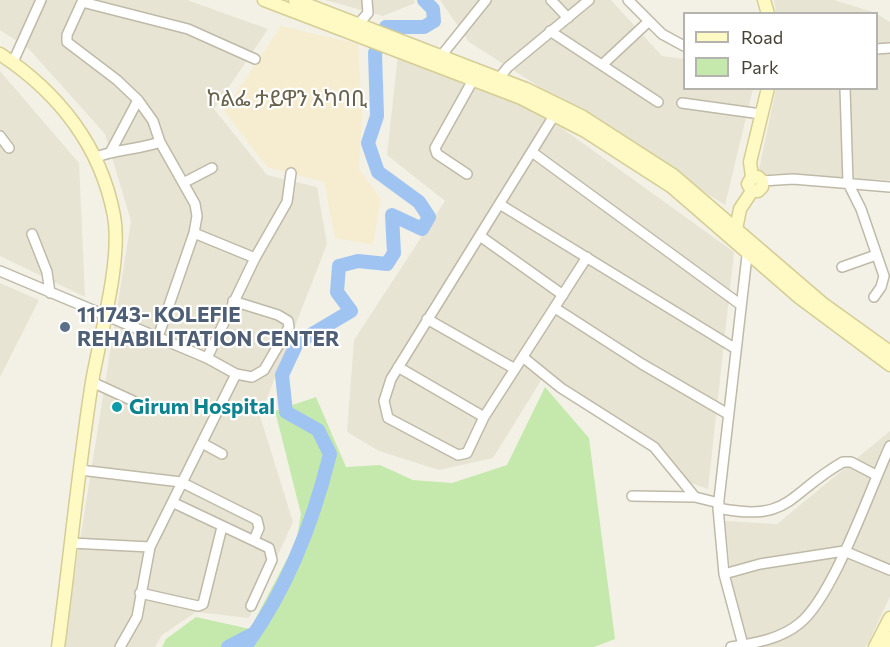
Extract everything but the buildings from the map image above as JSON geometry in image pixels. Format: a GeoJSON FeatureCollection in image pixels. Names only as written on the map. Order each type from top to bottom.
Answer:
{"type":"FeatureCollection","features":[{"type":"Feature","properties":{"kind":"main road"},"geometry":{"type":"LineString","coordinates":[[264,0],[395,45],[473,80],[495,83],[571,110],[651,159],[683,183],[734,236]]}},
{"type":"Feature","properties":{"kind":"main road"},"geometry":{"type":"LineString","coordinates":[[295,0],[353,29]]}},
{"type":"Feature","properties":{"kind":"main road"},"geometry":{"type":"LineString","coordinates":[[395,45],[441,56],[495,83],[555,114],[667,183],[822,303],[890,352]]}},
{"type":"Feature","properties":{"kind":"main road"},"geometry":{"type":"LineString","coordinates":[[0,54],[13,62],[59,101],[94,158],[108,191],[115,228],[112,264],[80,470],[58,647]]}},
{"type":"Feature","properties":{"kind":"main road"},"geometry":{"type":"LineString","coordinates":[[734,236],[740,209],[752,191],[748,184],[757,179],[750,162],[767,90]]}},
{"type":"Feature","properties":{"kind":"main road"},"geometry":{"type":"LineString","coordinates":[[748,246],[808,304],[890,365]]}},
{"type":"Feature","properties":{"kind":"main road"},"geometry":{"type":"LineString","coordinates":[[875,647],[889,622]]}},
{"type":"Feature","properties":{"kind":"main road"},"geometry":{"type":"LineString","coordinates":[[885,647],[890,638]]}},
{"type":"Feature","properties":{"kind":"street"},"geometry":{"type":"LineString","coordinates":[[13,62],[41,0]]}},
{"type":"Feature","properties":{"kind":"street"},"geometry":{"type":"LineString","coordinates":[[353,29],[368,13],[367,0]]}},
{"type":"Feature","properties":{"kind":"street"},"geometry":{"type":"LineString","coordinates":[[441,56],[486,0]]}},
{"type":"Feature","properties":{"kind":"street"},"geometry":{"type":"LineString","coordinates":[[551,0],[568,18]]}},
{"type":"Feature","properties":{"kind":"street"},"geometry":{"type":"LineString","coordinates":[[495,83],[550,32],[589,0]]}},
{"type":"Feature","properties":{"kind":"street"},"geometry":{"type":"LineString","coordinates":[[628,0],[668,39],[683,46]]}},
{"type":"Feature","properties":{"kind":"street"},"geometry":{"type":"LineString","coordinates":[[158,337],[194,233],[196,208],[185,183],[160,142],[153,121],[138,100],[117,80],[67,42],[67,35],[82,1],[188,29],[255,60]]}},
{"type":"Feature","properties":{"kind":"street"},"geometry":{"type":"LineString","coordinates":[[603,64],[648,22]]}},
{"type":"Feature","properties":{"kind":"street"},"geometry":{"type":"LineString","coordinates":[[550,32],[603,64],[658,102]]}},
{"type":"Feature","properties":{"kind":"street"},"geometry":{"type":"LineString","coordinates":[[467,174],[439,155],[435,148],[473,80]]}},
{"type":"Feature","properties":{"kind":"street"},"geometry":{"type":"LineString","coordinates":[[845,90],[848,183],[861,209],[883,272],[883,281],[874,297]]}},
{"type":"Feature","properties":{"kind":"street"},"geometry":{"type":"LineString","coordinates":[[111,151],[138,100]]}},
{"type":"Feature","properties":{"kind":"street"},"geometry":{"type":"LineString","coordinates":[[682,103],[761,114]]}},
{"type":"Feature","properties":{"kind":"street"},"geometry":{"type":"LineString","coordinates":[[555,114],[501,205],[398,367],[385,396],[385,411],[388,418],[461,455],[467,453],[484,417],[587,257]]}},
{"type":"Feature","properties":{"kind":"street"},"geometry":{"type":"LineString","coordinates":[[0,136],[9,148]]}},
{"type":"Feature","properties":{"kind":"street"},"geometry":{"type":"LineString","coordinates":[[94,158],[111,151],[135,149],[160,142]]}},
{"type":"Feature","properties":{"kind":"street"},"geometry":{"type":"LineString","coordinates":[[532,152],[741,305]]}},
{"type":"Feature","properties":{"kind":"street"},"geometry":{"type":"LineString","coordinates":[[185,183],[212,168]]}},
{"type":"Feature","properties":{"kind":"street"},"geometry":{"type":"LineString","coordinates":[[207,357],[255,258],[287,202],[291,173]]}},
{"type":"Feature","properties":{"kind":"street"},"geometry":{"type":"LineString","coordinates":[[757,179],[890,187]]}},
{"type":"Feature","properties":{"kind":"street"},"geometry":{"type":"LineString","coordinates":[[501,205],[690,323],[736,349]]}},
{"type":"Feature","properties":{"kind":"street"},"geometry":{"type":"LineString","coordinates":[[194,233],[255,258]]}},
{"type":"Feature","properties":{"kind":"street"},"geometry":{"type":"LineString","coordinates":[[32,234],[47,272],[50,293]]}},
{"type":"Feature","properties":{"kind":"street"},"geometry":{"type":"LineString","coordinates":[[480,236],[563,295]]}},
{"type":"Feature","properties":{"kind":"street"},"geometry":{"type":"LineString","coordinates":[[744,645],[724,574],[719,506],[748,246]]}},
{"type":"Feature","properties":{"kind":"street"},"geometry":{"type":"LineString","coordinates":[[842,267],[876,255]]}},
{"type":"Feature","properties":{"kind":"street"},"geometry":{"type":"LineString","coordinates":[[0,271],[207,357],[236,374],[252,377],[264,370],[289,324],[286,318],[233,301]]}},
{"type":"Feature","properties":{"kind":"street"},"geometry":{"type":"LineString","coordinates":[[555,308],[642,364],[728,414]]}},
{"type":"Feature","properties":{"kind":"street"},"geometry":{"type":"LineString","coordinates":[[427,319],[515,369]]}},
{"type":"Feature","properties":{"kind":"street"},"geometry":{"type":"LineString","coordinates":[[524,358],[561,388],[654,447],[695,497]]}},
{"type":"Feature","properties":{"kind":"street"},"geometry":{"type":"LineString","coordinates":[[398,367],[484,417]]}},
{"type":"Feature","properties":{"kind":"street"},"geometry":{"type":"LineString","coordinates":[[120,647],[137,617],[150,547],[174,503],[181,482],[236,374]]}},
{"type":"Feature","properties":{"kind":"street"},"geometry":{"type":"LineString","coordinates":[[92,382],[142,405]]}},
{"type":"Feature","properties":{"kind":"street"},"geometry":{"type":"LineString","coordinates":[[202,443],[222,454]]}},
{"type":"Feature","properties":{"kind":"street"},"geometry":{"type":"LineString","coordinates":[[731,647],[782,634],[806,618],[844,551],[890,446]]}},
{"type":"Feature","properties":{"kind":"street"},"geometry":{"type":"LineString","coordinates":[[632,496],[695,497],[719,506],[754,514],[771,512],[843,462],[854,463],[876,475]]}},
{"type":"Feature","properties":{"kind":"street"},"geometry":{"type":"LineString","coordinates":[[80,470],[181,482],[257,520],[259,528],[254,540]]}},
{"type":"Feature","properties":{"kind":"street"},"geometry":{"type":"LineString","coordinates":[[174,503],[269,548],[272,560],[251,606]]}},
{"type":"Feature","properties":{"kind":"street"},"geometry":{"type":"LineString","coordinates":[[140,593],[198,606],[203,604],[222,527]]}},
{"type":"Feature","properties":{"kind":"street"},"geometry":{"type":"LineString","coordinates":[[71,543],[150,547]]}},
{"type":"Feature","properties":{"kind":"street"},"geometry":{"type":"LineString","coordinates":[[724,574],[760,564],[844,551],[890,570]]}},
{"type":"Feature","properties":{"kind":"shaded area"},"geometry":{"type":"Polygon","coordinates":[[[0,0],[187,0],[268,29],[214,109],[267,175],[317,187],[327,244],[260,416],[293,522],[249,618],[196,612],[162,635],[155,647],[63,647],[131,221],[105,134],[29,49],[0,30],[0,0]]]}},
{"type":"Feature","properties":{"kind":"shaded area"},"geometry":{"type":"Polygon","coordinates":[[[325,0],[414,0],[415,3],[383,16],[325,0]]]}},
{"type":"Feature","properties":{"kind":"shaded area"},"geometry":{"type":"Polygon","coordinates":[[[440,0],[611,0],[662,56],[683,59],[683,90],[753,90],[725,205],[469,42],[440,0]]]}},
{"type":"Feature","properties":{"kind":"shaded area"},"geometry":{"type":"Polygon","coordinates":[[[774,0],[834,0],[873,12],[776,12],[774,0]]]}},
{"type":"Feature","properties":{"kind":"shaded area"},"geometry":{"type":"Polygon","coordinates":[[[878,15],[890,22],[890,180],[758,174],[776,90],[878,90],[878,15]]]}},
{"type":"Feature","properties":{"kind":"shaded area"},"geometry":{"type":"Polygon","coordinates":[[[281,26],[358,44],[362,112],[359,169],[381,199],[373,245],[335,238],[324,182],[267,167],[224,111],[281,26]]]}},
{"type":"Feature","properties":{"kind":"shaded area"},"geometry":{"type":"Polygon","coordinates":[[[399,45],[541,113],[734,252],[708,489],[683,480],[662,447],[545,374],[493,458],[439,470],[379,451],[347,432],[354,340],[445,201],[387,155],[399,45]]]}},
{"type":"Feature","properties":{"kind":"shaded area"},"geometry":{"type":"Polygon","coordinates":[[[0,71],[79,163],[85,297],[0,256],[0,71]]]}},
{"type":"Feature","properties":{"kind":"shaded area"},"geometry":{"type":"Polygon","coordinates":[[[0,283],[39,300],[0,377],[0,283]]]}},
{"type":"Feature","properties":{"kind":"shaded area"},"geometry":{"type":"Polygon","coordinates":[[[890,431],[890,596],[869,642],[865,647],[747,647],[732,584],[725,521],[777,524],[890,431]]]}},
{"type":"Feature","properties":{"kind":"green space"},"geometry":{"type":"Polygon","coordinates":[[[545,387],[589,438],[615,639],[594,647],[162,647],[166,639],[196,617],[250,629],[296,542],[301,514],[275,411],[316,397],[346,467],[380,465],[413,480],[452,483],[507,465],[545,387]]]}},
{"type":"Feature","properties":{"kind":"waterway"},"geometry":{"type":"LineString","coordinates":[[245,647],[274,602],[297,555],[330,454],[318,430],[286,412],[282,375],[297,343],[351,311],[337,292],[339,266],[358,261],[387,264],[394,253],[392,215],[422,229],[429,217],[419,202],[378,172],[368,143],[377,116],[375,53],[386,27],[424,27],[434,21],[433,9],[424,0]]}},
{"type":"Feature","properties":{"kind":"waterway"},"geometry":{"type":"LineString","coordinates":[[228,647],[253,634]]}},
{"type":"Feature","properties":{"kind":"place","name":"111743- KOLEFIE REHABILITATION CENTER"},"geometry":{"type":"Point","coordinates":[65,327]}},
{"type":"Feature","properties":{"kind":"place","name":"Girum Hospital"},"geometry":{"type":"Point","coordinates":[117,407]}},
{"type":"Feature","properties":{"kind":"district","name":"ኮልፌ ታይዋን አካባቢ"},"geometry":{"type":"Point","coordinates":[287,99]}}]}
